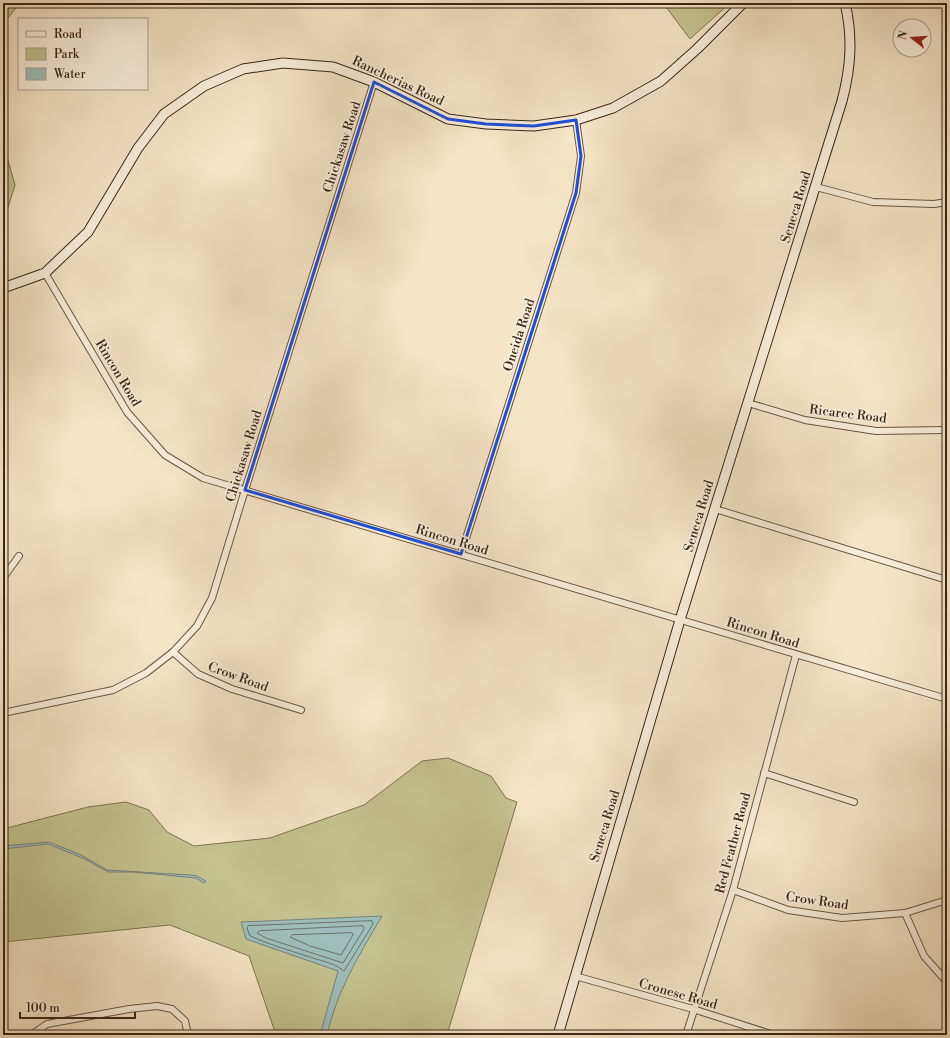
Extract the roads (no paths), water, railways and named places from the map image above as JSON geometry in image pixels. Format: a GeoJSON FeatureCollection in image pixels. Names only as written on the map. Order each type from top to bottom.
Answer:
{"type":"FeatureCollection","features":[{"type":"Feature","properties":{"kind":"street","name":"Rancherias Road"},"geometry":{"type":"LineString","coordinates":[[3,288],[45,274],[88,232],[138,148],[164,114],[204,86],[243,69],[283,63],[333,67],[374,82],[448,118],[486,124],[534,126],[576,120],[613,108],[661,81],[697,49],[743,3]]}},
{"type":"Feature","properties":{"kind":"street","name":"Seneca Road"},"geometry":{"type":"LineString","coordinates":[[558,1035],[680,620],[816,187],[848,80],[851,46],[845,3]]}},
{"type":"Feature","properties":{"kind":"street","name":"Chickasaw Road"},"geometry":{"type":"LineString","coordinates":[[3,713],[113,690],[146,673],[173,652],[197,626],[212,598],[244,490],[374,82]]}},
{"type":"Feature","properties":{"kind":"street","name":"Oneida Road"},"geometry":{"type":"LineString","coordinates":[[461,554],[576,193],[581,156],[576,120]]}},
{"type":"Feature","properties":{"kind":"street"},"geometry":{"type":"LineString","coordinates":[[816,187],[873,202],[934,204],[947,202]]}},
{"type":"Feature","properties":{"kind":"street","name":"Rincon Road"},"geometry":{"type":"LineString","coordinates":[[45,274],[127,412],[165,456],[203,478],[947,699]]}},
{"type":"Feature","properties":{"kind":"street","name":"Ricaree Road"},"geometry":{"type":"LineString","coordinates":[[748,403],[804,420],[876,431],[947,430]]}},
{"type":"Feature","properties":{"kind":"street"},"geometry":{"type":"LineString","coordinates":[[715,509],[947,580]]}},
{"type":"Feature","properties":{"kind":"street"},"geometry":{"type":"LineString","coordinates":[[3,578],[19,556]]}},
{"type":"Feature","properties":{"kind":"street","name":"Crow Road"},"geometry":{"type":"LineString","coordinates":[[173,652],[198,674],[232,689],[301,710]]}},
{"type":"Feature","properties":{"kind":"street","name":"Red Feather Road"},"geometry":{"type":"LineString","coordinates":[[686,1035],[693,1009],[733,890],[796,655]]}},
{"type":"Feature","properties":{"kind":"street"},"geometry":{"type":"LineString","coordinates":[[764,773],[854,802]]}},
{"type":"Feature","properties":{"kind":"street","name":"Crow Road"},"geometry":{"type":"LineString","coordinates":[[733,890],[788,910],[842,918],[905,913],[947,900]]}},
{"type":"Feature","properties":{"kind":"street"},"geometry":{"type":"LineString","coordinates":[[905,913],[924,956],[947,982]]}},
{"type":"Feature","properties":{"kind":"street","name":"Cronese Road"},"geometry":{"type":"LineString","coordinates":[[575,976],[693,1009],[774,1035]]}},
{"type":"Feature","properties":{"kind":"street"},"geometry":{"type":"LineString","coordinates":[[34,1035],[34,1032],[47,1024],[129,1009],[157,1006],[172,1009],[185,1021],[188,1035]]}},
{"type":"Feature","properties":{"kind":"water"},"geometry":{"type":"Polygon","coordinates":[[[49,842],[81,855],[107,870],[190,875],[197,876],[206,881],[204,883],[196,878],[134,872],[108,872],[85,859],[48,844],[3,849],[3,846],[49,842]]]}},
{"type":"Feature","properties":{"kind":"water"},"geometry":{"type":"Polygon","coordinates":[[[382,916],[357,959],[343,988],[331,1019],[327,1035],[320,1035],[338,971],[246,939],[241,922],[382,916]]]}}]}
